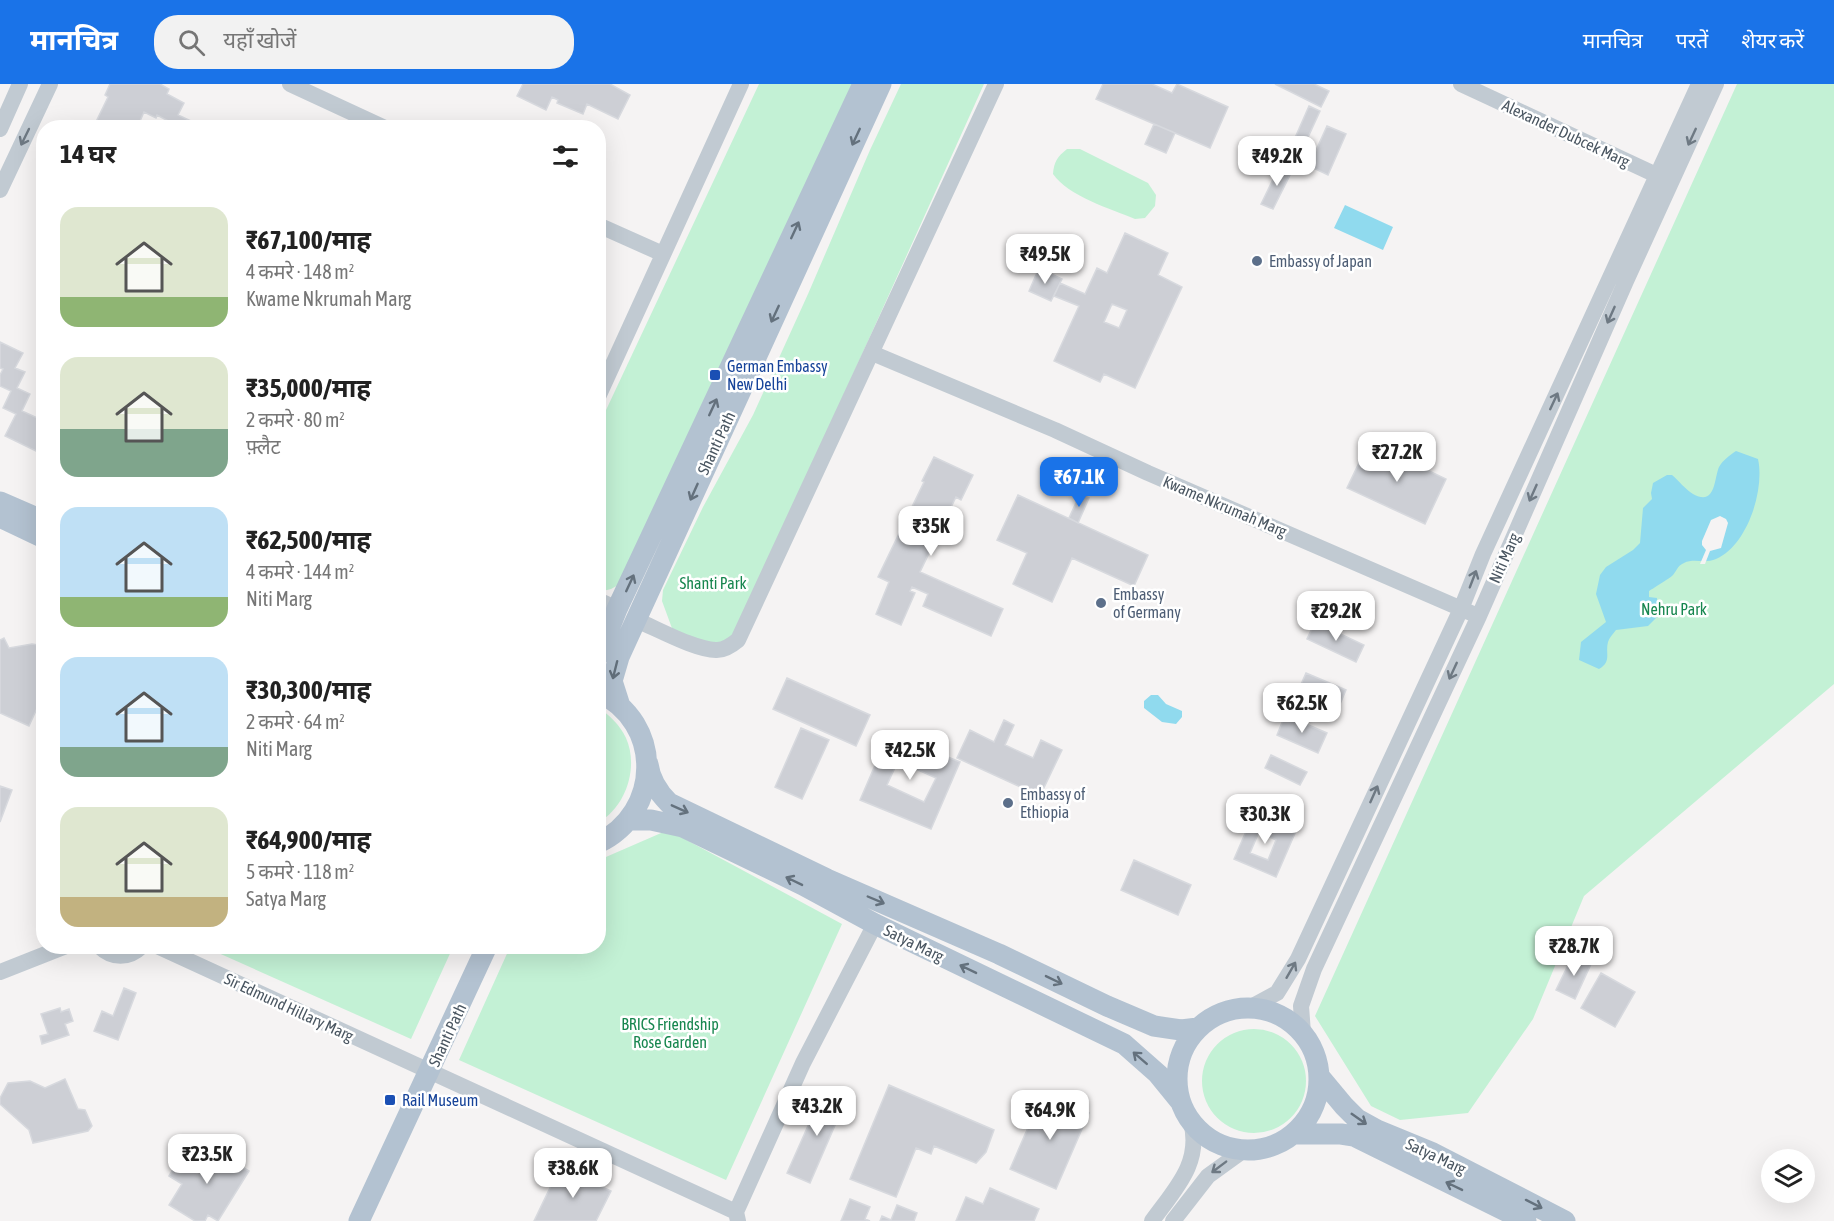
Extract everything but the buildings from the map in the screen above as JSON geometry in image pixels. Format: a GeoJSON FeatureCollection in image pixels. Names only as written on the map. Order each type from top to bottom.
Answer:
{"type":"FeatureCollection","features":[{"type":"Feature","properties":{"kind":"main road","name":"Shanti Path"},"geometry":{"type":"LineString","coordinates":[[608,605],[863,84]]}},
{"type":"Feature","properties":{"kind":"main road","name":"Shanti Path"},"geometry":{"type":"LineString","coordinates":[[620,706],[612,681],[614,672],[881,84]]}},
{"type":"Feature","properties":{"kind":"main road"},"geometry":{"type":"LineString","coordinates":[[0,502],[36,518]]}},
{"type":"Feature","properties":{"kind":"main road"},"geometry":{"type":"LineString","coordinates":[[0,517],[36,534]]}},
{"type":"Feature","properties":{"kind":"main road"},"geometry":{"type":"LineString","coordinates":[[606,697],[620,706]]}},
{"type":"Feature","properties":{"kind":"main road","name":"Satya Marg"},"geometry":{"type":"LineString","coordinates":[[620,706],[635,723],[644,742],[649,772],[658,793],[669,804],[826,879],[999,954],[1154,1026],[1181,1030],[1198,1028]]}},
{"type":"Feature","properties":{"kind":"main road"},"geometry":{"type":"LineString","coordinates":[[606,838],[619,831],[629,820],[644,794],[648,764]]}},
{"type":"Feature","properties":{"kind":"main road","name":"Satya Marg"},"geometry":{"type":"LineString","coordinates":[[629,820],[651,820],[683,826],[803,885],[875,924],[1124,1044],[1158,1074],[1180,1101]]}},
{"type":"Feature","properties":{"kind":"main road","name":"Shanti Path"},"geometry":{"type":"LineString","coordinates":[[359,1221],[473,954]]}},
{"type":"Feature","properties":{"kind":"main road","name":"Shanti Path"},"geometry":{"type":"LineString","coordinates":[[350,1221],[483,954]]}},
{"type":"Feature","properties":{"kind":"main road"},"geometry":{"type":"LineString","coordinates":[[1249,1008],[1261,1009],[1284,1017],[1303,1033],[1313,1049],[1319,1076],[1316,1102],[1303,1125],[1293,1134],[1270,1147],[1244,1150],[1228,1148],[1201,1133],[1191,1122],[1177,1090],[1177,1067],[1184,1046],[1198,1028],[1213,1017],[1230,1010],[1249,1008]]}},
{"type":"Feature","properties":{"kind":"main road","name":"Satya Marg"},"geometry":{"type":"LineString","coordinates":[[1319,1076],[1357,1119],[1377,1130],[1433,1153],[1565,1221]]}},
{"type":"Feature","properties":{"kind":"main road","name":"Satya Marg"},"geometry":{"type":"LineString","coordinates":[[1293,1134],[1354,1136],[1526,1221]]}},
{"type":"Feature","properties":{"kind":"street"},"geometry":{"type":"LineString","coordinates":[[0,129],[20,84]]}},
{"type":"Feature","properties":{"kind":"street"},"geometry":{"type":"LineString","coordinates":[[0,190],[50,84]]}},
{"type":"Feature","properties":{"kind":"street"},"geometry":{"type":"LineString","coordinates":[[290,84],[368,120]]}},
{"type":"Feature","properties":{"kind":"street"},"geometry":{"type":"LineString","coordinates":[[606,379],[741,84]]}},
{"type":"Feature","properties":{"kind":"street"},"geometry":{"type":"LineString","coordinates":[[636,620],[708,649],[717,650],[730,647],[738,640],[996,84]]}},
{"type":"Feature","properties":{"kind":"street","name":"Alexander Dubcek Marg"},"geometry":{"type":"LineString","coordinates":[[1461,84],[1665,179]]}},
{"type":"Feature","properties":{"kind":"street","name":"Niti Marg"},"geometry":{"type":"LineString","coordinates":[[1303,1033],[1301,1006],[1314,969],[1479,616],[1665,179],[1699,84]]}},
{"type":"Feature","properties":{"kind":"street","name":"Niti Marg"},"geometry":{"type":"LineString","coordinates":[[1249,1008],[1277,993],[1291,971],[1461,609],[1483,554],[1665,179],[1716,84]]}},
{"type":"Feature","properties":{"kind":"street"},"geometry":{"type":"LineString","coordinates":[[606,229],[663,254]]}},
{"type":"Feature","properties":{"kind":"street","name":"Kwame Nkrumah Marg"},"geometry":{"type":"LineString","coordinates":[[872,353],[1055,430],[1148,473],[1479,616]]}},
{"type":"Feature","properties":{"kind":"street"},"geometry":{"type":"LineString","coordinates":[[737,1217],[803,1063],[875,924]]}},
{"type":"Feature","properties":{"kind":"street"},"geometry":{"type":"LineString","coordinates":[[0,972],[46,954]]}},
{"type":"Feature","properties":{"kind":"street"},"geometry":{"type":"LineString","coordinates":[[111,954],[122,956],[132,954]]}},
{"type":"Feature","properties":{"kind":"street","name":"Sir Edmund Hillary Marg"},"geometry":{"type":"LineString","coordinates":[[174,954],[737,1217]]}},
{"type":"Feature","properties":{"kind":"street"},"geometry":{"type":"LineString","coordinates":[[1152,1221],[1184,1177],[1190,1164],[1195,1137],[1191,1122]]}},
{"type":"Feature","properties":{"kind":"street"},"geometry":{"type":"LineString","coordinates":[[1173,1221],[1208,1176],[1244,1150]]}},
{"type":"Feature","properties":{"kind":"green space","name":"Shanti Park"},"geometry":{"type":"Polygon","coordinates":[[[759,84],[853,84],[622,583],[606,590],[606,410],[759,84]]]}},
{"type":"Feature","properties":{"kind":"green space","name":"Shanti Park"},"geometry":{"type":"Polygon","coordinates":[[[901,84],[984,84],[734,638],[717,643],[702,643],[689,639],[673,631],[662,601],[663,590],[703,507],[753,415],[901,84]]]}},
{"type":"Feature","properties":{"kind":"green space","name":"Nehru Park"},"geometry":{"type":"Polygon","coordinates":[[[1737,84],[1834,84],[1834,684],[1584,896],[1533,1019],[1468,1113],[1400,1120],[1371,1106],[1315,1016],[1737,84]]]}},
{"type":"Feature","properties":{"kind":"green space"},"geometry":{"type":"Polygon","coordinates":[[[1067,149],[1080,149],[1148,183],[1156,195],[1155,206],[1145,218],[1135,219],[1091,201],[1069,189],[1053,174],[1057,160],[1067,149]]]}},
{"type":"Feature","properties":{"kind":"green space"},"geometry":{"type":"Polygon","coordinates":[[[606,714],[624,733],[630,749],[631,761],[628,785],[616,807],[606,817],[606,714]]]}},
{"type":"Feature","properties":{"kind":"green space","name":"BRICS Friendship Rose Garden"},"geometry":{"type":"Polygon","coordinates":[[[668,830],[842,924],[726,1180],[459,1060],[507,954],[606,954],[606,857],[668,830]]]}},
{"type":"Feature","properties":{"kind":"green space"},"geometry":{"type":"Polygon","coordinates":[[[221,954],[450,954],[411,1039],[221,954]]]}},
{"type":"Feature","properties":{"kind":"green space"},"geometry":{"type":"Polygon","coordinates":[[[1254,1029],[1274,1033],[1291,1044],[1302,1061],[1306,1081],[1302,1101],[1291,1118],[1274,1129],[1254,1133],[1234,1129],[1217,1118],[1206,1101],[1202,1081],[1206,1061],[1217,1044],[1234,1033],[1254,1029]]]}},
{"type":"Feature","properties":{"kind":"water"},"geometry":{"type":"Polygon","coordinates":[[[1345,205],[1393,227],[1383,250],[1334,228],[1345,205]]]}},
{"type":"Feature","properties":{"kind":"water"},"geometry":{"type":"Polygon","coordinates":[[[1736,451],[1758,459],[1759,472],[1756,501],[1745,530],[1737,542],[1716,559],[1682,564],[1672,576],[1649,591],[1649,597],[1657,598],[1657,617],[1648,626],[1616,630],[1607,646],[1607,660],[1599,669],[1579,660],[1581,642],[1606,622],[1596,594],[1600,575],[1606,567],[1640,543],[1643,508],[1652,499],[1653,483],[1667,475],[1672,475],[1693,494],[1706,497],[1713,490],[1719,467],[1736,451]]]}},
{"type":"Feature","properties":{"kind":"water"},"geometry":{"type":"Polygon","coordinates":[[[1151,695],[1158,695],[1166,704],[1182,711],[1182,717],[1176,724],[1162,722],[1144,708],[1144,701],[1151,695]]]}},
{"type":"Feature","properties":{"kind":"pier"},"geometry":{"type":"Polygon","coordinates":[[[1720,516],[1728,523],[1721,548],[1710,551],[1705,564],[1700,564],[1706,550],[1702,541],[1711,520],[1720,516]]]}},
{"type":"Feature","properties":{"kind":"place","name":"Embassy of Japan"},"geometry":{"type":"Point","coordinates":[1257,261]}},
{"type":"Feature","properties":{"kind":"place","name":"German Embassy New Delhi"},"geometry":{"type":"Point","coordinates":[715,375]}},
{"type":"Feature","properties":{"kind":"place","name":"Embassy of Germany"},"geometry":{"type":"Point","coordinates":[1101,603]}},
{"type":"Feature","properties":{"kind":"place","name":"Embassy of Ethiopia"},"geometry":{"type":"Point","coordinates":[1008,803]}},
{"type":"Feature","properties":{"kind":"place","name":"Rail Museum"},"geometry":{"type":"Point","coordinates":[390,1100]}}]}
